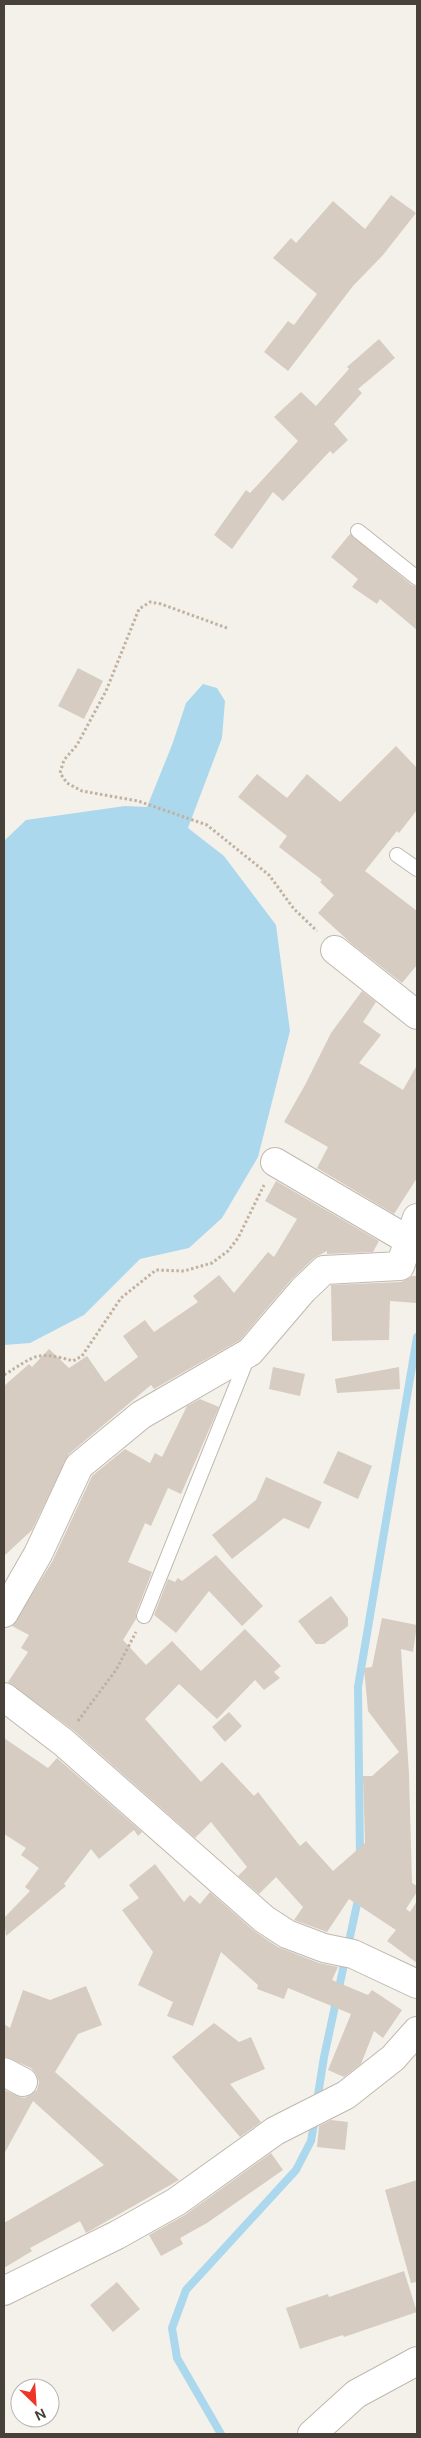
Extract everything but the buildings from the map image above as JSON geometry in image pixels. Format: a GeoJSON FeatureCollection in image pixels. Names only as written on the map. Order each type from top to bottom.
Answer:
{"type":"FeatureCollection","features":[{"type":"Feature","properties":{"kind":"street"},"geometry":{"type":"LineString","coordinates":[[335,950],[417,1015]]}},
{"type":"Feature","properties":{"kind":"street"},"geometry":{"type":"LineString","coordinates":[[4,1613],[38,1554],[79,1466],[141,1415],[250,1352],[303,1290],[324,1270],[400,1266],[414,1234],[275,1162]]}},
{"type":"Feature","properties":{"kind":"street"},"geometry":{"type":"LineString","coordinates":[[4,1697],[63,1742],[264,1920],[287,1934],[345,1952],[417,1984]]}},
{"type":"Feature","properties":{"kind":"street"},"geometry":{"type":"LineString","coordinates":[[4,2291],[117,2235],[176,2202],[275,2131],[364,2082],[393,2058],[417,2031]]}},
{"type":"Feature","properties":{"kind":"street"},"geometry":{"type":"LineString","coordinates":[[312,2434],[356,2394],[417,2362]]}},
{"type":"Feature","properties":{"kind":"lane"},"geometry":{"type":"LineString","coordinates":[[358,531],[417,578]]}},
{"type":"Feature","properties":{"kind":"lane"},"geometry":{"type":"LineString","coordinates":[[397,855],[417,869]]}},
{"type":"Feature","properties":{"kind":"lane"},"geometry":{"type":"LineString","coordinates":[[144,1616],[250,1352]]}},
{"type":"Feature","properties":{"kind":"path"},"geometry":{"type":"LineString","coordinates":[[227,628],[161,604],[150,602],[139,609],[106,691],[77,745],[64,760],[60,773],[67,783],[82,792],[138,801],[207,825],[269,875],[294,909],[335,950]]}},
{"type":"Feature","properties":{"kind":"path"},"geometry":{"type":"LineString","coordinates":[[4,1375],[34,1356],[50,1354],[73,1361],[82,1356],[121,1298],[156,1270],[184,1271],[212,1262],[228,1251],[238,1238],[275,1162]]}},
{"type":"Feature","properties":{"kind":"path"},"geometry":{"type":"LineString","coordinates":[[63,1742],[116,1670],[144,1616]]}},
{"type":"Feature","properties":{"kind":"water"},"geometry":{"type":"Polygon","coordinates":[[[203,684],[217,688],[225,701],[222,738],[188,828],[224,856],[276,925],[290,1031],[258,1157],[222,1218],[189,1248],[140,1259],[84,1315],[30,1343],[4,1345],[4,841],[26,820],[125,806],[147,807],[172,745],[186,703],[203,684]]]}},
{"type":"Feature","properties":{"kind":"waterway"},"geometry":{"type":"LineString","coordinates":[[360,1856],[358,1687],[417,1337]]}},
{"type":"Feature","properties":{"kind":"waterway"},"geometry":{"type":"LineString","coordinates":[[317,2101],[324,2057],[359,1895]]}},
{"type":"Feature","properties":{"kind":"waterway"},"geometry":{"type":"LineString","coordinates":[[221,2434],[177,2358],[172,2328],[186,2290],[296,2170],[311,2141],[315,2118]]}}]}
